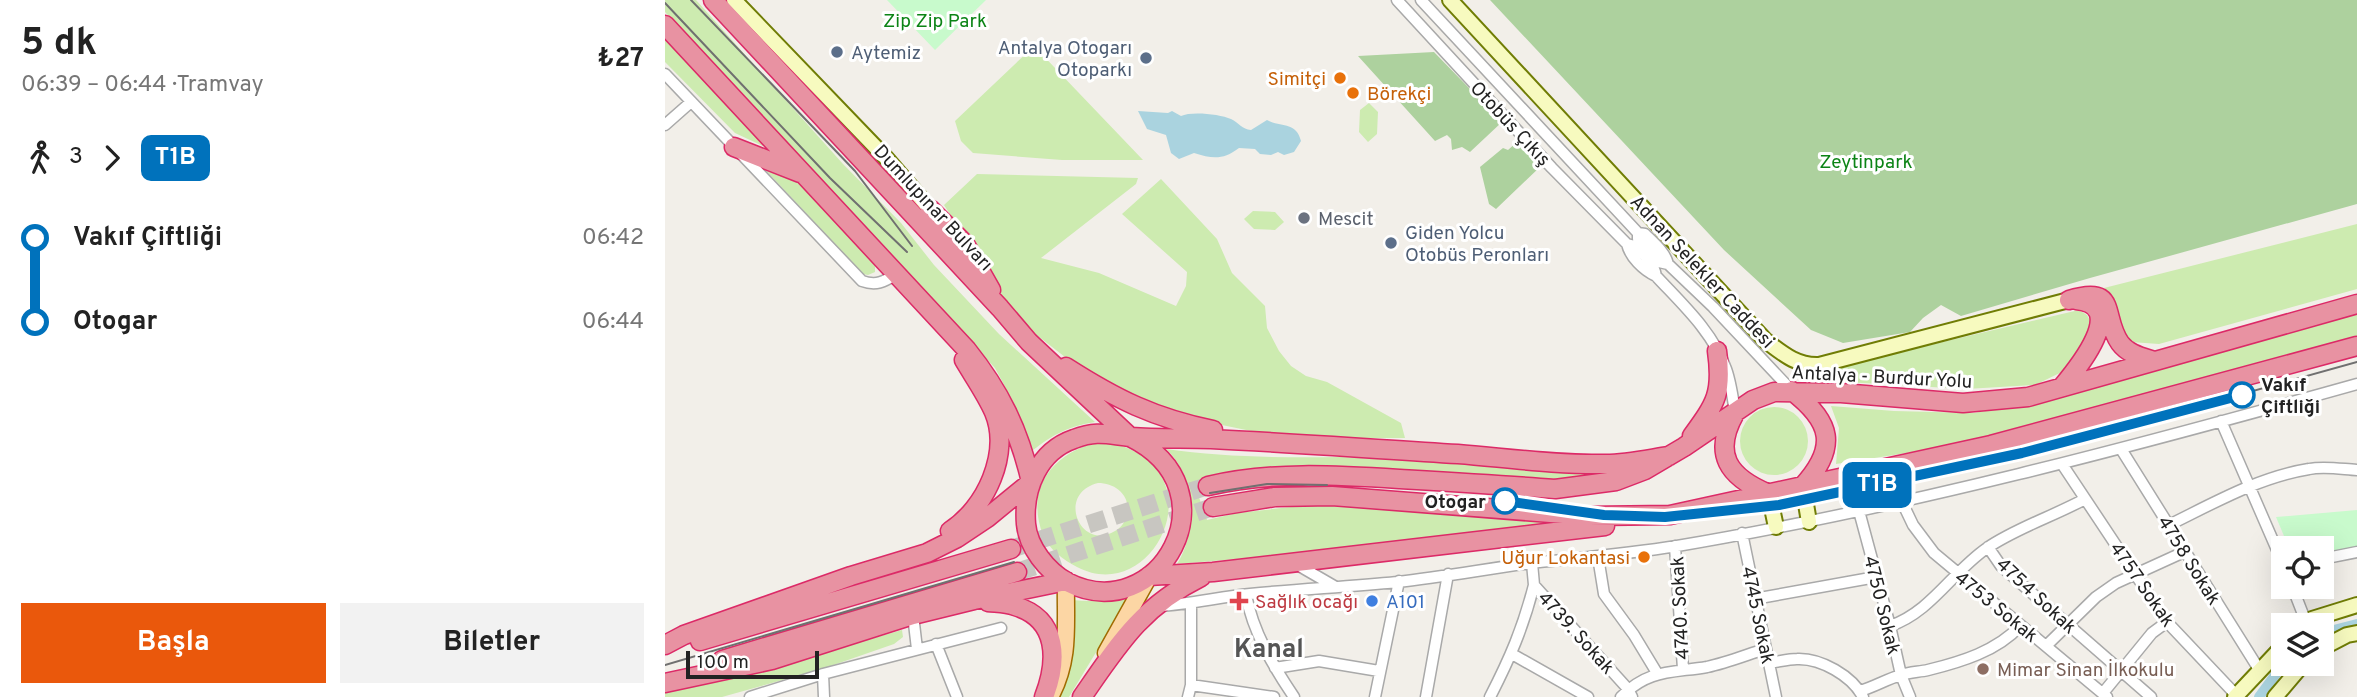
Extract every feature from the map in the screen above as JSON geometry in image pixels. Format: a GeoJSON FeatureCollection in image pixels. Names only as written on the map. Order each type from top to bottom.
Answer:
{"type":"FeatureCollection","features":[{"type":"Feature","properties":{"kind":"highway","name":"Dumlupınar Bulvarı"},"geometry":{"type":"LineString","coordinates":[[713,0],[1029,342],[1130,437]]}},
{"type":"Feature","properties":{"kind":"highway"},"geometry":{"type":"LineString","coordinates":[[665,25],[986,373],[1010,414],[1031,482]]}},
{"type":"Feature","properties":{"kind":"highway"},"geometry":{"type":"LineString","coordinates":[[734,147],[803,174]]}},
{"type":"Feature","properties":{"kind":"highway"},"geometry":{"type":"LineString","coordinates":[[930,209],[965,244],[1000,308]]}},
{"type":"Feature","properties":{"kind":"highway"},"geometry":{"type":"LineString","coordinates":[[2069,300],[2089,294],[2105,301],[2120,343],[2130,352],[2154,361]]}},
{"type":"Feature","properties":{"kind":"highway"},"geometry":{"type":"LineString","coordinates":[[2062,387],[2087,356],[2095,341],[2099,322],[2089,303],[2069,300]]}},
{"type":"Feature","properties":{"kind":"highway","name":"Antalya - Burdur Yolu"},"geometry":{"type":"LineString","coordinates":[[1208,486],[1273,475],[1333,475],[1555,489],[1616,481],[1646,470],[1753,400],[1774,392],[1963,403],[2028,397],[2357,304]]}},
{"type":"Feature","properties":{"kind":"highway"},"geometry":{"type":"LineString","coordinates":[[893,564],[958,526],[978,505],[991,482],[997,457],[1000,438],[994,413],[946,329]]}},
{"type":"Feature","properties":{"kind":"highway"},"geometry":{"type":"LineString","coordinates":[[1029,342],[1103,390],[1142,410],[1246,441]]}},
{"type":"Feature","properties":{"kind":"highway"},"geometry":{"type":"LineString","coordinates":[[1149,576],[1213,572],[1612,525],[1670,515],[1991,445],[2357,346]]}},
{"type":"Feature","properties":{"kind":"highway"},"geometry":{"type":"LineString","coordinates":[[1130,437],[1154,451],[1173,473],[1183,510],[1181,529],[1174,547],[1163,563],[1149,576],[1134,585],[1108,590],[1083,588],[1066,581],[1048,568],[1034,549],[1026,527],[1025,504],[1031,482],[1040,464],[1054,450],[1071,439],[1110,433],[1130,437],[1246,441],[1608,464],[1676,451],[1709,412],[1719,392],[1721,378],[1717,351]]}},
{"type":"Feature","properties":{"kind":"highway"},"geometry":{"type":"LineString","coordinates":[[1792,391],[1811,405],[1819,416],[1826,442],[1818,467],[1803,486]]}},
{"type":"Feature","properties":{"kind":"highway"},"geometry":{"type":"LineString","coordinates":[[1735,413],[1723,441],[1730,467],[1748,486],[1769,494]]}},
{"type":"Feature","properties":{"kind":"highway"},"geometry":{"type":"LineString","coordinates":[[665,645],[684,635],[851,576],[927,553],[957,538],[987,518],[1031,482]]}},
{"type":"Feature","properties":{"kind":"highway"},"geometry":{"type":"LineString","coordinates":[[1213,507],[1275,497],[1332,496],[1589,516],[1670,515]]}},
{"type":"Feature","properties":{"kind":"highway"},"geometry":{"type":"LineString","coordinates":[[665,645],[708,640],[1011,549]]}},
{"type":"Feature","properties":{"kind":"highway"},"geometry":{"type":"LineString","coordinates":[[665,677],[1017,572]]}},
{"type":"Feature","properties":{"kind":"highway"},"geometry":{"type":"LineString","coordinates":[[1081,697],[1121,641],[1153,607],[1175,591],[1213,572]]}},
{"type":"Feature","properties":{"kind":"highway"},"geometry":{"type":"LineString","coordinates":[[665,683],[772,660],[913,615],[1066,581]]}},
{"type":"Feature","properties":{"kind":"highway"},"geometry":{"type":"LineString","coordinates":[[974,600],[1014,606],[1030,612],[1047,629],[1053,652],[1050,681],[1044,697]]}},
{"type":"Feature","properties":{"kind":"main road"},"geometry":{"type":"LineString","coordinates":[[734,0],[885,157],[930,209]]}},
{"type":"Feature","properties":{"kind":"main road","name":"Adnan Selekler Caddesi"},"geometry":{"type":"LineString","coordinates":[[1450,0],[1766,341],[1792,361],[1819,365],[2069,300]]}},
{"type":"Feature","properties":{"kind":"main road"},"geometry":{"type":"LineString","coordinates":[[1803,486],[1809,522]]}},
{"type":"Feature","properties":{"kind":"main road"},"geometry":{"type":"LineString","coordinates":[[1769,494],[1776,527]]}},
{"type":"Feature","properties":{"kind":"main road"},"geometry":{"type":"LineString","coordinates":[[1081,697],[1149,576]]}},
{"type":"Feature","properties":{"kind":"main road"},"geometry":{"type":"LineString","coordinates":[[1050,697],[1058,682],[1067,646],[1066,581]]}},
{"type":"Feature","properties":{"kind":"main road"},"geometry":{"type":"LineString","coordinates":[[2334,613],[2357,605]]}},
{"type":"Feature","properties":{"kind":"main road"},"geometry":{"type":"LineString","coordinates":[[2334,642],[2357,633]]}},
{"type":"Feature","properties":{"kind":"main road"},"geometry":{"type":"LineString","coordinates":[[2236,696],[2271,659]]}},
{"type":"Feature","properties":{"kind":"main road"},"geometry":{"type":"LineString","coordinates":[[2276,697],[2293,676]]}},
{"type":"Feature","properties":{"kind":"street","name":"Otobüs Çıkış"},"geometry":{"type":"LineString","coordinates":[[1397,0],[1552,168],[1627,244],[1628,251],[1647,272],[1656,276],[1707,334],[1730,382],[1735,413]]}},
{"type":"Feature","properties":{"kind":"street"},"geometry":{"type":"LineString","coordinates":[[1421,0],[1638,233],[1645,234],[1666,256],[1668,264],[1792,391]]}},
{"type":"Feature","properties":{"kind":"street"},"geometry":{"type":"LineString","coordinates":[[665,74],[862,281],[875,284],[896,274]]}},
{"type":"Feature","properties":{"kind":"street"},"geometry":{"type":"LineString","coordinates":[[665,125],[691,102]]}},
{"type":"Feature","properties":{"kind":"street"},"geometry":{"type":"LineString","coordinates":[[1153,607],[1191,604],[1246,594],[1399,581],[1598,557],[1809,522],[2062,464],[2357,384]]}},
{"type":"Feature","properties":{"kind":"street"},"geometry":{"type":"LineString","coordinates":[[2221,421],[2271,536]]}},
{"type":"Feature","properties":{"kind":"street","name":"4758 Sokak"},"geometry":{"type":"LineString","coordinates":[[2120,449],[2260,671]]}},
{"type":"Feature","properties":{"kind":"street","name":"4757 Sokak"},"geometry":{"type":"LineString","coordinates":[[2062,464],[2167,622],[2236,696]]}},
{"type":"Feature","properties":{"kind":"street"},"geometry":{"type":"LineString","coordinates":[[2169,524],[2250,485],[2310,468],[2357,470]]}},
{"type":"Feature","properties":{"kind":"street"},"geometry":{"type":"LineString","coordinates":[[1890,626],[1918,612],[1957,572],[1988,547],[2085,499]]}},
{"type":"Feature","properties":{"kind":"street","name":"4753 Sokak"},"geometry":{"type":"LineString","coordinates":[[1902,502],[1913,525],[1934,553],[2105,695]]}},
{"type":"Feature","properties":{"kind":"street","name":"4750 Sokak"},"geometry":{"type":"LineString","coordinates":[[1859,512],[1901,675],[1910,697]]}},
{"type":"Feature","properties":{"kind":"street","name":"4745 Sokak"},"geometry":{"type":"LineString","coordinates":[[1742,533],[1776,697]]}},
{"type":"Feature","properties":{"kind":"street","name":"4740. Sokak"},"geometry":{"type":"LineString","coordinates":[[1675,546],[1683,669]]}},
{"type":"Feature","properties":{"kind":"street","name":"4754 Sokak"},"geometry":{"type":"LineString","coordinates":[[1988,547],[2001,566],[2151,697]]}},
{"type":"Feature","properties":{"kind":"street"},"geometry":{"type":"LineString","coordinates":[[2046,646],[2096,597],[2116,583],[2184,552]]}},
{"type":"Feature","properties":{"kind":"street"},"geometry":{"type":"LineString","coordinates":[[2334,557],[2357,552]]}},
{"type":"Feature","properties":{"kind":"street"},"geometry":{"type":"LineString","coordinates":[[1598,557],[1604,594],[1657,673]]}},
{"type":"Feature","properties":{"kind":"street"},"geometry":{"type":"LineString","coordinates":[[1292,562],[1335,587]]}},
{"type":"Feature","properties":{"kind":"street","name":"4739. Sokak"},"geometry":{"type":"LineString","coordinates":[[1532,563],[1534,585],[1627,694]]}},
{"type":"Feature","properties":{"kind":"street"},"geometry":{"type":"LineString","coordinates":[[1426,697],[1448,574]]}},
{"type":"Feature","properties":{"kind":"street"},"geometry":{"type":"LineString","coordinates":[[1754,598],[1876,577]]}},
{"type":"Feature","properties":{"kind":"street"},"geometry":{"type":"LineString","coordinates":[[1375,697],[1399,581]]}},
{"type":"Feature","properties":{"kind":"street"},"geometry":{"type":"LineString","coordinates":[[1490,697],[1524,624],[1534,585]]}},
{"type":"Feature","properties":{"kind":"street"},"geometry":{"type":"LineString","coordinates":[[1246,594],[1250,614],[1275,668],[1294,697]]}},
{"type":"Feature","properties":{"kind":"street"},"geometry":{"type":"LineString","coordinates":[[1188,697],[1191,685],[1191,604]]}},
{"type":"Feature","properties":{"kind":"street"},"geometry":{"type":"LineString","coordinates":[[913,615],[917,649]]}},
{"type":"Feature","properties":{"kind":"street"},"geometry":{"type":"LineString","coordinates":[[2105,695],[2121,670],[2152,633],[2167,622]]}},
{"type":"Feature","properties":{"kind":"street"},"geometry":{"type":"LineString","coordinates":[[1769,663],[1796,659],[1815,661],[1837,671],[1862,694],[1901,675],[1971,657],[2007,640],[2020,626]]}},
{"type":"Feature","properties":{"kind":"street"},"geometry":{"type":"LineString","coordinates":[[751,697],[823,674],[1001,628]]}},
{"type":"Feature","properties":{"kind":"street"},"geometry":{"type":"LineString","coordinates":[[936,644],[956,697]]}},
{"type":"Feature","properties":{"kind":"street"},"geometry":{"type":"LineString","coordinates":[[1627,694],[1657,673],[1707,667],[1765,649]]}},
{"type":"Feature","properties":{"kind":"street"},"geometry":{"type":"LineString","coordinates":[[1512,654],[1588,697]]}},
{"type":"Feature","properties":{"kind":"street"},"geometry":{"type":"LineString","coordinates":[[1275,668],[1319,662],[1380,671]]}},
{"type":"Feature","properties":{"kind":"street"},"geometry":{"type":"LineString","coordinates":[[823,674],[824,697]]}},
{"type":"Feature","properties":{"kind":"street"},"geometry":{"type":"LineString","coordinates":[[1191,685],[1274,697]]}},
{"type":"Feature","properties":{"kind":"green space"},"geometry":{"type":"Polygon","coordinates":[[[665,0],[696,0],[999,334],[1095,422],[1059,433],[1028,454],[1015,410],[995,368],[665,12],[665,0]]]}},
{"type":"Feature","properties":{"kind":"green space","name":"Zip Zip Park"},"geometry":{"type":"Polygon","coordinates":[[[887,0],[986,0],[935,50],[887,0]]]}},
{"type":"Feature","properties":{"kind":"green space","name":"Zeytinpark"},"geometry":{"type":"Polygon","coordinates":[[[1490,0],[2357,0],[2357,204],[1961,316],[1941,305],[1910,332],[1843,343],[1811,330],[1724,250],[1490,0]]]}},
{"type":"Feature","properties":{"kind":"green space"},"geometry":{"type":"Polygon","coordinates":[[[665,34],[774,151],[735,133],[665,62],[665,34]]]}},
{"type":"Feature","properties":{"kind":"green space"},"geometry":{"type":"Polygon","coordinates":[[[1034,46],[1143,160],[1062,160],[973,153],[961,141],[955,121],[1034,46]]]}},
{"type":"Feature","properties":{"kind":"green space"},"geometry":{"type":"Polygon","coordinates":[[[1434,52],[1502,122],[1470,152],[1462,147],[1452,150],[1451,139],[1447,135],[1435,141],[1358,56],[1434,52]]]}},
{"type":"Feature","properties":{"kind":"green space"},"geometry":{"type":"Polygon","coordinates":[[[1369,103],[1378,112],[1377,134],[1368,142],[1359,132],[1360,110],[1369,103]]]}},
{"type":"Feature","properties":{"kind":"green space"},"geometry":{"type":"Polygon","coordinates":[[[1518,141],[1541,166],[1496,209],[1489,204],[1480,167],[1503,148],[1508,150],[1518,141]]]}},
{"type":"Feature","properties":{"kind":"green space"},"geometry":{"type":"Polygon","coordinates":[[[759,163],[796,177],[872,259],[875,272],[863,274],[759,163]]]}},
{"type":"Feature","properties":{"kind":"green space"},"geometry":{"type":"Polygon","coordinates":[[[977,174],[1138,178],[1136,184],[1041,258],[1099,273],[1176,306],[1186,286],[1187,272],[1122,214],[1161,179],[1217,239],[1232,273],[1265,306],[1267,328],[1279,351],[1291,366],[1306,376],[1327,382],[1401,423],[1405,438],[1330,438],[1256,432],[1173,415],[1137,400],[1065,357],[1003,309],[995,284],[944,205],[977,174]]]}},
{"type":"Feature","properties":{"kind":"green space"},"geometry":{"type":"Polygon","coordinates":[[[1253,211],[1275,212],[1284,222],[1275,230],[1254,229],[1244,219],[1253,211]]]}},
{"type":"Feature","properties":{"kind":"green space"},"geometry":{"type":"Polygon","coordinates":[[[2357,224],[2357,289],[2159,344],[2131,342],[2122,328],[2110,293],[2104,288],[2357,224]]]}},
{"type":"Feature","properties":{"kind":"green space"},"geometry":{"type":"Polygon","coordinates":[[[2079,310],[2087,315],[2093,326],[2084,346],[2066,370],[2035,385],[1966,389],[1845,382],[1832,378],[1832,368],[2079,310]]]}},
{"type":"Feature","properties":{"kind":"green space"},"geometry":{"type":"Polygon","coordinates":[[[2357,311],[2357,336],[1998,435],[1945,447],[1836,464],[1839,428],[1831,406],[1974,413],[2018,405],[2357,311]]]}},
{"type":"Feature","properties":{"kind":"green space"},"geometry":{"type":"Polygon","coordinates":[[[1781,407],[1802,422],[1808,434],[1806,454],[1798,465],[1781,475],[1767,475],[1750,465],[1742,454],[1740,434],[1750,417],[1761,409],[1781,407]]]}},
{"type":"Feature","properties":{"kind":"green space"},"geometry":{"type":"Polygon","coordinates":[[[1101,441],[1139,454],[1160,475],[1169,500],[1165,527],[1152,551],[1132,568],[1106,574],[1077,567],[1053,550],[1043,535],[1038,517],[1041,487],[1057,463],[1085,446],[1101,441]],[[1098,483],[1085,489],[1078,498],[1078,519],[1083,528],[1092,534],[1103,535],[1115,531],[1126,517],[1128,507],[1124,496],[1116,488],[1098,483]]]}},
{"type":"Feature","properties":{"kind":"green space"},"geometry":{"type":"Polygon","coordinates":[[[1166,449],[1209,454],[1340,457],[1620,471],[1615,475],[1555,483],[1291,468],[1256,469],[1194,483],[1207,520],[1237,513],[1328,503],[1505,516],[1551,523],[1308,553],[1177,564],[1188,536],[1191,504],[1183,474],[1166,449]]]}},
{"type":"Feature","properties":{"kind":"green space"},"geometry":{"type":"Polygon","coordinates":[[[2357,510],[2357,546],[2334,551],[2334,536],[2284,536],[2276,517],[2357,510]]]}},
{"type":"Feature","properties":{"kind":"green space"},"geometry":{"type":"Polygon","coordinates":[[[1130,596],[1069,697],[1058,697],[1073,650],[1072,600],[1101,601],[1130,596]]]}},
{"type":"Feature","properties":{"kind":"green space"},"geometry":{"type":"Polygon","coordinates":[[[902,630],[903,637],[894,644],[822,669],[722,697],[665,697],[665,689],[792,661],[902,630]]]}},
{"type":"Feature","properties":{"kind":"water"},"geometry":{"type":"Polygon","coordinates":[[[1138,111],[1172,111],[1181,116],[1191,114],[1226,117],[1251,130],[1267,120],[1296,130],[1301,141],[1294,152],[1284,155],[1278,152],[1271,155],[1260,154],[1255,149],[1239,148],[1223,156],[1212,157],[1194,153],[1179,159],[1171,153],[1166,135],[1147,129],[1138,111]]]}},
{"type":"Feature","properties":{"kind":"waterway"},"geometry":{"type":"LineString","coordinates":[[2334,630],[2357,624]]}},
{"type":"Feature","properties":{"kind":"waterway"},"geometry":{"type":"LineString","coordinates":[[2259,697],[2274,676]]}},
{"type":"Feature","properties":{"kind":"tunnel"},"geometry":{"type":"LineString","coordinates":[[1011,549],[1208,486]]}},
{"type":"Feature","properties":{"kind":"tunnel"},"geometry":{"type":"LineString","coordinates":[[1017,572],[1213,507]]}},
{"type":"Feature","properties":{"kind":"tram line"},"geometry":{"type":"LineString","coordinates":[[691,0],[855,171],[912,246]]}},
{"type":"Feature","properties":{"kind":"tram line"},"geometry":{"type":"LineString","coordinates":[[665,3],[830,178],[907,252]]}},
{"type":"Feature","properties":{"kind":"tram line"},"geometry":{"type":"LineString","coordinates":[[1859,489],[2080,439],[2357,362]]}},
{"type":"Feature","properties":{"kind":"tram line","name":"T1B"},"geometry":{"type":"LineString","coordinates":[[1505,501],[1604,515],[1665,517],[1779,505],[2022,453],[2242,395]]}},
{"type":"Feature","properties":{"kind":"tram line"},"geometry":{"type":"LineString","coordinates":[[1210,493],[1267,484],[1327,485]]}},
{"type":"Feature","properties":{"kind":"tram line"},"geometry":{"type":"LineString","coordinates":[[665,665],[1014,562]]}},
{"type":"Feature","properties":{"kind":"place","name":"Aytemiz"},"geometry":{"type":"Point","coordinates":[837,52]}},
{"type":"Feature","properties":{"kind":"place","name":"Antalya Otogarı Otoparkı"},"geometry":{"type":"Point","coordinates":[1146,58]}},
{"type":"Feature","properties":{"kind":"place","name":"Simitçi"},"geometry":{"type":"Point","coordinates":[1340,78]}},
{"type":"Feature","properties":{"kind":"place","name":"Börekçi"},"geometry":{"type":"Point","coordinates":[1353,93]}},
{"type":"Feature","properties":{"kind":"place","name":"Mescit"},"geometry":{"type":"Point","coordinates":[1304,218]}},
{"type":"Feature","properties":{"kind":"place","name":"Giden Yolcu Otobüs Peronları"},"geometry":{"type":"Point","coordinates":[1391,243]}},
{"type":"Feature","properties":{"kind":"place","name":"Vakıf Çiftliği"},"geometry":{"type":"Point","coordinates":[2242,395]}},
{"type":"Feature","properties":{"kind":"place","name":"Otogar"},"geometry":{"type":"Point","coordinates":[1505,501]}},
{"type":"Feature","properties":{"kind":"place","name":"Uğur Lokantasi"},"geometry":{"type":"Point","coordinates":[1644,557]}},
{"type":"Feature","properties":{"kind":"place","name":"Sağlık ocağı"},"geometry":{"type":"Point","coordinates":[1239,601]}},
{"type":"Feature","properties":{"kind":"place","name":"A101"},"geometry":{"type":"Point","coordinates":[1372,601]}},
{"type":"Feature","properties":{"kind":"place","name":"Mimar Sinan İlkokulu"},"geometry":{"type":"Point","coordinates":[1983,669]}},
{"type":"Feature","properties":{"kind":"district","name":"Kanal"},"geometry":{"type":"Point","coordinates":[1269,648]}}]}
